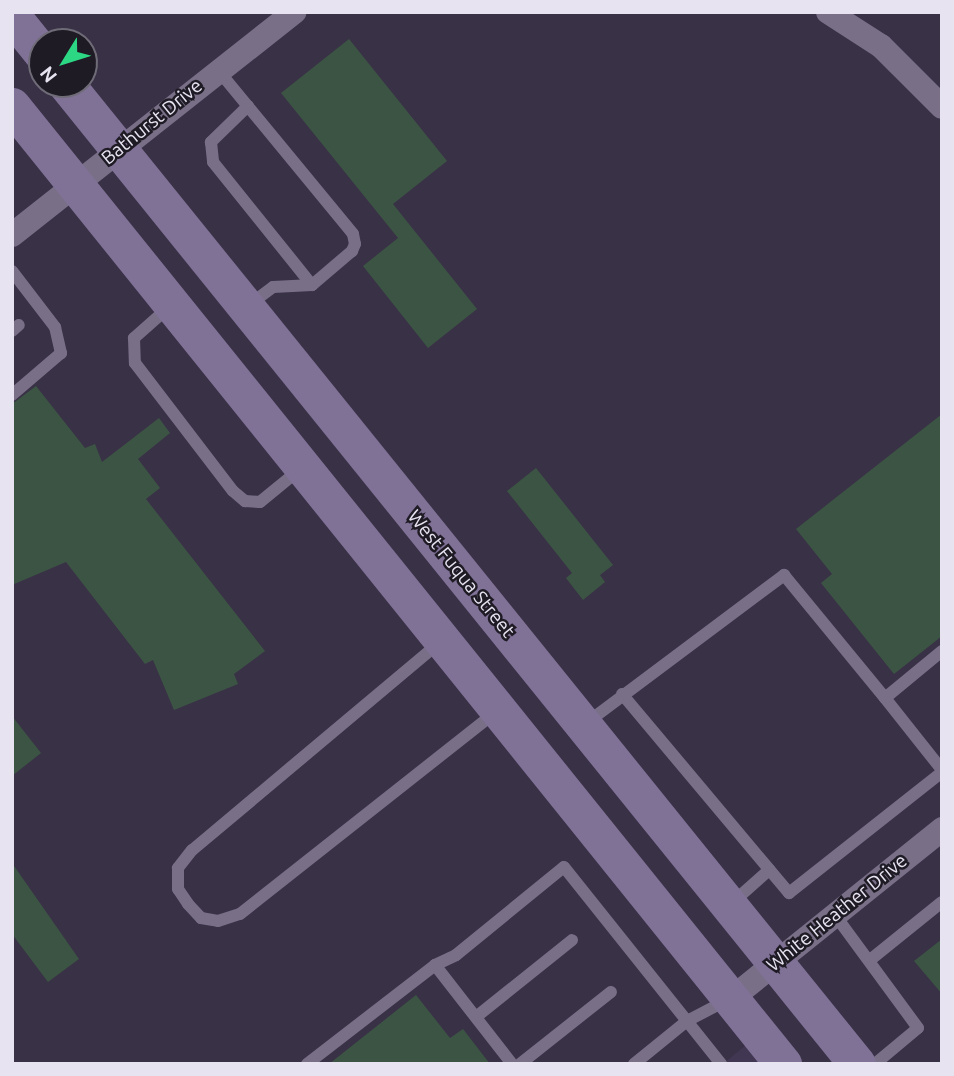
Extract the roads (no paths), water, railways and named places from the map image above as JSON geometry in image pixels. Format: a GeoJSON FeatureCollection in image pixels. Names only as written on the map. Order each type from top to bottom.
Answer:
{"type":"FeatureCollection","features":[{"type":"Feature","properties":{"kind":"main road"},"geometry":{"type":"LineString","coordinates":[[12,16],[28,36]]}},
{"type":"Feature","properties":{"kind":"main road","name":"West Fuqua Street"},"geometry":{"type":"LineString","coordinates":[[77,98],[857,1064]]}},
{"type":"Feature","properties":{"kind":"main road"},"geometry":{"type":"LineString","coordinates":[[12,106],[783,1064]]}},
{"type":"Feature","properties":{"kind":"main road"},"geometry":{"type":"LineString","coordinates":[[302,467],[344,430]]}},
{"type":"Feature","properties":{"kind":"main road"},"geometry":{"type":"LineString","coordinates":[[541,760],[583,725]]}},
{"type":"Feature","properties":{"kind":"street","name":"Bathurst Drive"},"geometry":{"type":"LineString","coordinates":[[12,235],[218,69],[294,12]]}},
{"type":"Feature","properties":{"kind":"street"},"geometry":{"type":"LineString","coordinates":[[828,12],[881,46],[942,107]]}},
{"type":"Feature","properties":{"kind":"street","name":"White Heather Drive"},"geometry":{"type":"LineString","coordinates":[[732,998],[942,829]]}},
{"type":"Feature","properties":{"kind":"lane"},"geometry":{"type":"LineString","coordinates":[[218,69],[353,234],[352,251],[312,285],[273,287],[245,307]]}},
{"type":"Feature","properties":{"kind":"lane"},"geometry":{"type":"LineString","coordinates":[[248,106],[211,142],[213,162],[312,285]]}},
{"type":"Feature","properties":{"kind":"lane"},"geometry":{"type":"LineString","coordinates":[[12,271],[55,327],[61,353],[12,395]]}},
{"type":"Feature","properties":{"kind":"lane"},"geometry":{"type":"LineString","coordinates":[[172,304],[134,338],[135,363],[233,491],[245,501],[260,502],[302,467]]}},
{"type":"Feature","properties":{"kind":"lane"},"geometry":{"type":"LineString","coordinates":[[583,725],[622,694],[784,575],[942,771],[789,893],[622,694]]}},
{"type":"Feature","properties":{"kind":"lane"},"geometry":{"type":"LineString","coordinates":[[443,640],[192,850],[178,868],[178,889],[188,904],[201,918],[218,921],[240,914],[499,709]]}},
{"type":"Feature","properties":{"kind":"lane"},"geometry":{"type":"LineString","coordinates":[[885,698],[942,650]]}},
{"type":"Feature","properties":{"kind":"lane"},"geometry":{"type":"LineString","coordinates":[[307,1064],[435,965],[456,955],[564,867],[721,1064]]}},
{"type":"Feature","properties":{"kind":"lane"},"geometry":{"type":"LineString","coordinates":[[729,905],[769,870]]}},
{"type":"Feature","properties":{"kind":"lane"},"geometry":{"type":"LineString","coordinates":[[870,960],[942,902]]}},
{"type":"Feature","properties":{"kind":"lane"},"geometry":{"type":"LineString","coordinates":[[835,915],[918,1028],[875,1064]]}},
{"type":"Feature","properties":{"kind":"lane"},"geometry":{"type":"LineString","coordinates":[[476,1017],[572,940]]}},
{"type":"Feature","properties":{"kind":"lane"},"geometry":{"type":"LineString","coordinates":[[435,965],[512,1064]]}},
{"type":"Feature","properties":{"kind":"lane"},"geometry":{"type":"LineString","coordinates":[[520,1064],[611,992]]}},
{"type":"Feature","properties":{"kind":"lane"},"geometry":{"type":"LineString","coordinates":[[634,1064],[687,1021],[732,998]]}}]}
